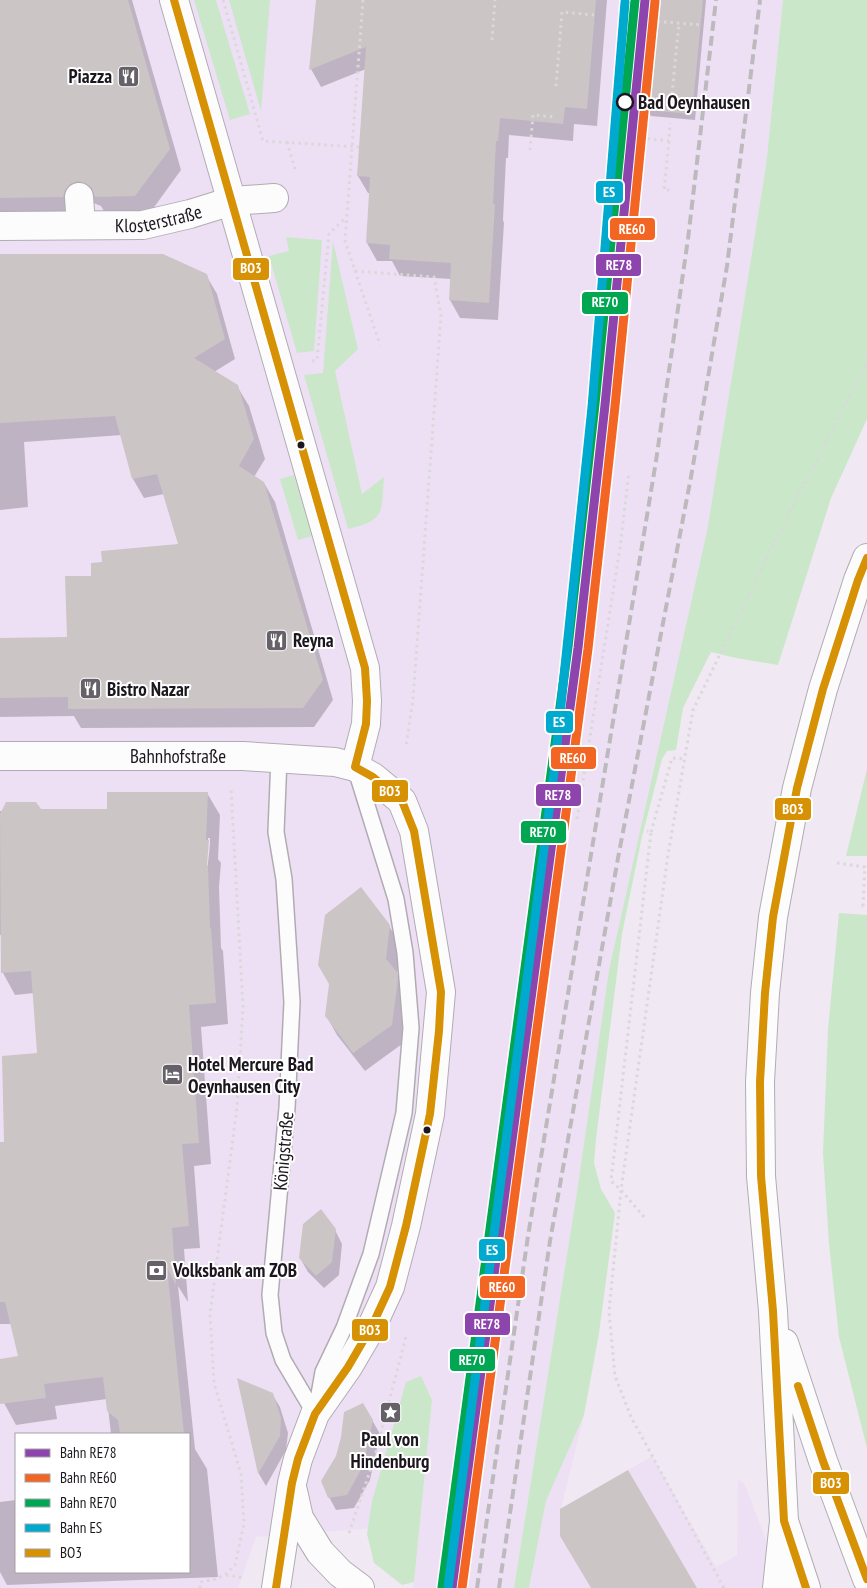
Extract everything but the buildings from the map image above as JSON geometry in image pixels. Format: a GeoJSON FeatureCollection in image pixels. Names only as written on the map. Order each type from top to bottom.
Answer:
{"type":"FeatureCollection","features":[{"type":"Feature","properties":{"kind":"street"},"geometry":{"type":"LineString","coordinates":[[174,0],[365,668],[366,724],[355,767]]}},
{"type":"Feature","properties":{"kind":"street"},"geometry":{"type":"LineString","coordinates":[[80,197],[81,225]]}},
{"type":"Feature","properties":{"kind":"street","name":"Klosterstraße"},"geometry":{"type":"LineString","coordinates":[[0,226],[142,225],[190,214],[232,201],[274,198]]}},
{"type":"Feature","properties":{"kind":"street"},"geometry":{"type":"LineString","coordinates":[[777,1588],[784,1521],[773,1311],[761,1176],[760,1082],[765,993],[773,917],[799,779],[823,689],[858,580],[867,558]]}},
{"type":"Feature","properties":{"kind":"street","name":"Bahnhofstraße"},"geometry":{"type":"LineString","coordinates":[[0,756],[243,756],[334,762],[355,767],[373,776],[402,801],[414,831],[441,992],[430,1114],[406,1226],[390,1287],[372,1326],[348,1367],[315,1414],[298,1459],[292,1483],[276,1588]]}},
{"type":"Feature","properties":{"kind":"street"},"geometry":{"type":"LineString","coordinates":[[773,1311],[823,1461],[867,1579]]}},
{"type":"Feature","properties":{"kind":"street"},"geometry":{"type":"LineString","coordinates":[[292,1483],[299,1518],[320,1552],[340,1573],[360,1588]]}},
{"type":"Feature","properties":{"kind":"street"},"geometry":{"type":"LineString","coordinates":[[784,1521],[806,1588]]}},
{"type":"Feature","properties":{"kind":"lane","name":"Königstraße"},"geometry":{"type":"LineString","coordinates":[[279,758],[276,832],[284,879],[292,1002],[287,1108],[270,1295],[274,1333],[283,1360],[315,1414]]}},
{"type":"Feature","properties":{"kind":"lane"},"geometry":{"type":"LineString","coordinates":[[315,1414],[323,1372],[344,1328],[372,1254],[404,1113],[411,1028],[405,953],[396,899],[355,767]]}},
{"type":"Feature","properties":{"kind":"path"},"geometry":{"type":"LineString","coordinates":[[223,0],[263,140],[359,147]]}},
{"type":"Feature","properties":{"kind":"path"},"geometry":{"type":"LineString","coordinates":[[363,0],[345,241],[380,344]]}},
{"type":"Feature","properties":{"kind":"path"},"geometry":{"type":"LineString","coordinates":[[492,40],[495,0]]}},
{"type":"Feature","properties":{"kind":"path"},"geometry":{"type":"LineString","coordinates":[[556,86],[562,12],[594,15]]}},
{"type":"Feature","properties":{"kind":"path"},"geometry":{"type":"LineString","coordinates":[[651,21],[703,25]]}},
{"type":"Feature","properties":{"kind":"path"},"geometry":{"type":"LineString","coordinates":[[672,94],[679,23]]}},
{"type":"Feature","properties":{"kind":"path"},"geometry":{"type":"LineString","coordinates":[[356,101],[362,102]]}},
{"type":"Feature","properties":{"kind":"path"},"geometry":{"type":"LineString","coordinates":[[530,150],[533,115],[554,117]]}},
{"type":"Feature","properties":{"kind":"path"},"geometry":{"type":"LineString","coordinates":[[670,122],[664,190],[670,190]]}},
{"type":"Feature","properties":{"kind":"path"},"geometry":{"type":"LineString","coordinates":[[641,138],[669,141]]}},
{"type":"Feature","properties":{"kind":"path"},"geometry":{"type":"LineString","coordinates":[[287,142],[297,176]]}},
{"type":"Feature","properties":{"kind":"path"},"geometry":{"type":"LineString","coordinates":[[280,369],[317,360],[329,234],[347,216]]}},
{"type":"Feature","properties":{"kind":"path"},"geometry":{"type":"LineString","coordinates":[[355,272],[434,276],[441,316],[414,679],[406,746]]}},
{"type":"Feature","properties":{"kind":"path"},"geometry":{"type":"LineString","coordinates":[[724,1588],[631,1417],[615,1376],[609,1312],[621,1190],[668,855],[693,710],[773,545],[867,364]]}},
{"type":"Feature","properties":{"kind":"path"},"geometry":{"type":"LineString","coordinates":[[577,819],[620,548],[629,472]]}},
{"type":"Feature","properties":{"kind":"path"},"geometry":{"type":"LineString","coordinates":[[200,1588],[200,1582],[216,1580],[225,1575],[235,1565],[244,1524],[241,1474],[214,1383],[210,1314],[237,1107],[242,1025],[243,1007],[230,781],[243,756]]}},
{"type":"Feature","properties":{"kind":"path"},"geometry":{"type":"LineString","coordinates":[[644,1217],[621,1190],[611,1182],[649,831],[672,758],[685,760]]}},
{"type":"Feature","properties":{"kind":"path"},"geometry":{"type":"LineString","coordinates":[[837,863],[865,867],[863,906],[867,906]]}},
{"type":"Feature","properties":{"kind":"shaded area"},"geometry":{"type":"Polygon","coordinates":[[[0,0],[783,0],[766,166],[707,531],[609,970],[577,1192],[514,1588],[413,1588],[432,1400],[400,1526],[256,1537],[238,1588],[0,1588],[0,0]]]}},
{"type":"Feature","properties":{"kind":"shaded area"},"geometry":{"type":"Polygon","coordinates":[[[584,1415],[561,1509],[652,1456],[716,1567],[737,1555],[738,1479],[745,1485],[784,1588],[529,1588],[546,1501],[584,1415]]]}},
{"type":"Feature","properties":{"kind":"green space"},"geometry":{"type":"Polygon","coordinates":[[[194,0],[216,0],[250,114],[230,120],[194,0]]]}},
{"type":"Feature","properties":{"kind":"green space"},"geometry":{"type":"Polygon","coordinates":[[[229,0],[270,0],[261,111],[229,0]]]}},
{"type":"Feature","properties":{"kind":"green space"},"geometry":{"type":"Polygon","coordinates":[[[783,0],[867,0],[867,419],[831,498],[778,665],[711,652],[683,708],[676,750],[667,751],[662,759],[641,841],[622,934],[596,1139],[594,1163],[601,1189],[615,1213],[599,1333],[584,1415],[546,1501],[529,1588],[514,1588],[577,1192],[609,970],[707,531],[766,166],[783,0]]]}},
{"type":"Feature","properties":{"kind":"green space"},"geometry":{"type":"Polygon","coordinates":[[[286,237],[322,240],[314,351],[297,353],[269,256],[289,251],[286,237]]]}},
{"type":"Feature","properties":{"kind":"green space"},"geometry":{"type":"Polygon","coordinates":[[[333,241],[358,349],[335,371],[362,494],[384,477],[379,513],[369,522],[348,529],[304,375],[323,373],[333,241]]]}},
{"type":"Feature","properties":{"kind":"green space"},"geometry":{"type":"Polygon","coordinates":[[[294,475],[312,536],[298,540],[280,479],[294,475]]]}},
{"type":"Feature","properties":{"kind":"green space"},"geometry":{"type":"Polygon","coordinates":[[[867,769],[867,856],[846,856],[867,769]]]}},
{"type":"Feature","properties":{"kind":"green space"},"geometry":{"type":"Polygon","coordinates":[[[839,913],[867,915],[867,1448],[839,1337],[829,1244],[823,1153],[828,1030],[839,913]]]}},
{"type":"Feature","properties":{"kind":"green space"},"geometry":{"type":"Polygon","coordinates":[[[421,1376],[432,1400],[414,1582],[402,1585],[374,1563],[367,1534],[372,1501],[406,1382],[421,1376]]]}},
{"type":"Feature","properties":{"kind":"railway"},"geometry":{"type":"LineString","coordinates":[[477,1588],[528,1236],[656,461],[688,239],[716,0]]}},
{"type":"Feature","properties":{"kind":"railway"},"geometry":{"type":"LineString","coordinates":[[499,1588],[550,1241],[618,858],[691,477],[727,266],[760,0]]}},
{"type":"Feature","properties":{"kind":"rail line","name":"RE70"},"geometry":{"type":"LineString","coordinates":[[442,1587],[568,647],[595,404],[635,0]]}},
{"type":"Feature","properties":{"kind":"rail line","name":"RE78"},"geometry":{"type":"LineString","coordinates":[[452,1588],[578,648],[605,405],[645,0]]}},
{"type":"Feature","properties":{"kind":"rail line","name":"RE60"},"geometry":{"type":"LineString","coordinates":[[462,1588],[588,649],[615,406],[655,1]]}},
{"type":"Feature","properties":{"kind":"rail line","name":"ES"},"geometry":{"type":"LineString","coordinates":[[448,1588],[554,772],[592,407],[625,2]]}},
{"type":"Feature","properties":{"kind":"transit line","name":"BO3"},"geometry":{"type":"LineString","coordinates":[[174,0],[365,668],[366,724],[355,767],[373,777],[402,801],[414,831],[441,992],[439,1031],[430,1114],[406,1226],[390,1287],[372,1326],[348,1367],[315,1414],[298,1459],[292,1483],[276,1588]]}},
{"type":"Feature","properties":{"kind":"transit line","name":"BO3"},"geometry":{"type":"LineString","coordinates":[[806,1588],[784,1521],[773,1311],[761,1176],[760,1082],[765,993],[773,917],[797,788],[823,689],[858,580],[867,558]]}},
{"type":"Feature","properties":{"kind":"transit line","name":"BO3"},"geometry":{"type":"LineString","coordinates":[[798,1386],[823,1461],[867,1579]]}},
{"type":"Feature","properties":{"kind":"place","name":"Piazza"},"geometry":{"type":"Point","coordinates":[128,76]}},
{"type":"Feature","properties":{"kind":"place","name":"Bad Oeynhausen"},"geometry":{"type":"Point","coordinates":[625,102]}},
{"type":"Feature","properties":{"kind":"place","name":"Reyna"},"geometry":{"type":"Point","coordinates":[277,640]}},
{"type":"Feature","properties":{"kind":"place","name":"Bistro Nazar"},"geometry":{"type":"Point","coordinates":[91,689]}},
{"type":"Feature","properties":{"kind":"place","name":"Hotel Mercure Bad Oeynhausen City"},"geometry":{"type":"Point","coordinates":[172,1075]}},
{"type":"Feature","properties":{"kind":"place","name":"Volksbank am ZOB"},"geometry":{"type":"Point","coordinates":[157,1270]}},
{"type":"Feature","properties":{"kind":"place","name":"Paul von Hindenburg"},"geometry":{"type":"Point","coordinates":[390,1413]}}]}
